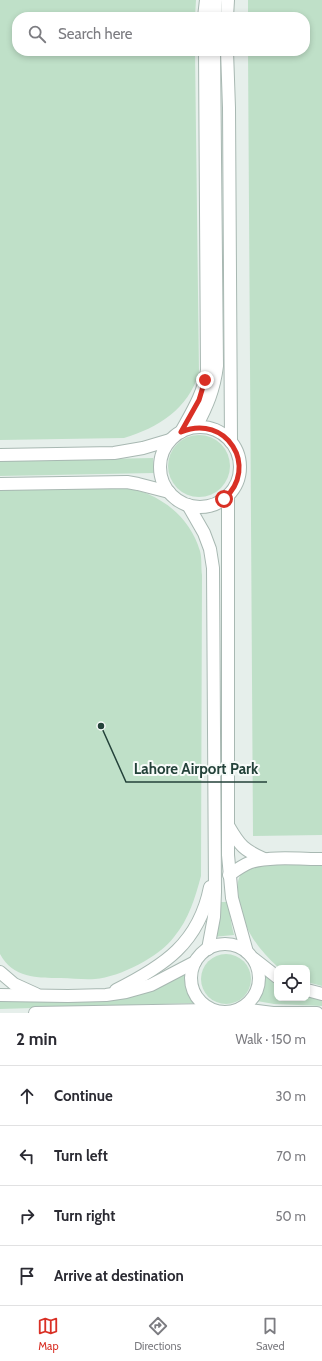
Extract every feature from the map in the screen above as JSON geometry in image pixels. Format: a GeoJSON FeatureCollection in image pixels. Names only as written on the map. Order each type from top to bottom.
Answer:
{"type":"FeatureCollection","features":[{"type":"Feature","properties":{"kind":"street"},"geometry":{"type":"LineString","coordinates":[[205,12],[206,0]]}},
{"type":"Feature","properties":{"kind":"street"},"geometry":{"type":"LineString","coordinates":[[215,12],[216,0]]}},
{"type":"Feature","properties":{"kind":"street"},"geometry":{"type":"LineString","coordinates":[[227,12],[228,0]]}},
{"type":"Feature","properties":{"kind":"street"},"geometry":{"type":"LineString","coordinates":[[181,432],[199,400],[207,370],[204,56]]}},
{"type":"Feature","properties":{"kind":"street"},"geometry":{"type":"LineString","coordinates":[[196,427],[213,391],[217,366],[214,56]]}},
{"type":"Feature","properties":{"kind":"street"},"geometry":{"type":"LineString","coordinates":[[227,56],[229,108],[231,442]]}},
{"type":"Feature","properties":{"kind":"street"},"geometry":{"type":"LineString","coordinates":[[0,455],[114,453],[143,448],[170,440],[181,432],[196,427],[206,428],[215,430],[224,435],[236,450],[239,469],[238,478],[228,495],[218,502],[206,506],[194,507],[177,500],[168,492],[160,472],[160,460],[170,440]]}},
{"type":"Feature","properties":{"kind":"street"},"geometry":{"type":"LineString","coordinates":[[0,484],[127,482],[168,492]]}},
{"type":"Feature","properties":{"kind":"street"},"geometry":{"type":"LineString","coordinates":[[228,495],[229,875],[236,916],[250,955],[258,972],[258,986],[252,999],[241,1009]]}},
{"type":"Feature","properties":{"kind":"street"},"geometry":{"type":"LineString","coordinates":[[188,505],[204,533],[210,549],[213,568],[216,892],[214,917],[208,949]]}},
{"type":"Feature","properties":{"kind":"street"},"geometry":{"type":"LineString","coordinates":[[229,827],[243,847],[264,859]]}},
{"type":"Feature","properties":{"kind":"street"},"geometry":{"type":"LineString","coordinates":[[106,995],[152,971],[168,960],[186,942],[197,926],[204,911],[210,889],[215,855]]}},
{"type":"Feature","properties":{"kind":"street"},"geometry":{"type":"LineString","coordinates":[[229,875],[241,866],[264,859],[322,859]]}},
{"type":"Feature","properties":{"kind":"street"},"geometry":{"type":"LineString","coordinates":[[211,1010],[198,1000],[193,989],[191,977],[195,962],[203,952],[208,949],[224,944],[240,947],[274,975]]}},
{"type":"Feature","properties":{"kind":"street"},"geometry":{"type":"LineString","coordinates":[[0,995],[106,995],[126,992],[151,985],[195,962]]}},
{"type":"Feature","properties":{"kind":"street"},"geometry":{"type":"LineString","coordinates":[[0,972],[14,984],[40,996]]}},
{"type":"Feature","properties":{"kind":"street"},"geometry":{"type":"LineString","coordinates":[[310,991],[322,994]]}},
{"type":"Feature","properties":{"kind":"street"},"geometry":{"type":"LineString","coordinates":[[35,1013],[211,1010],[231,1012],[241,1009],[273,1012],[318,1013]]}},
{"type":"Feature","properties":{"kind":"green space"},"geometry":{"type":"Polygon","coordinates":[[[0,0],[196,0],[195,12],[12,12],[12,56],[195,56],[199,373],[194,386],[179,407],[160,423],[137,434],[124,438],[0,440],[0,0]]]}},
{"type":"Feature","properties":{"kind":"green space"},"geometry":{"type":"Polygon","coordinates":[[[248,0],[322,0],[322,835],[253,836],[248,56],[310,56],[310,12],[248,12],[248,0]]]}},
{"type":"Feature","properties":{"kind":"green space"},"geometry":{"type":"Polygon","coordinates":[[[199,435],[216,440],[221,444],[225,449],[230,466],[225,483],[221,488],[216,492],[199,497],[182,492],[177,488],[173,483],[168,466],[173,449],[177,444],[182,440],[199,435]]]}},
{"type":"Feature","properties":{"kind":"green space"},"geometry":{"type":"Polygon","coordinates":[[[153,458],[154,473],[0,476],[0,461],[153,458]]]}},
{"type":"Feature","properties":{"kind":"green space"},"geometry":{"type":"Polygon","coordinates":[[[127,488],[140,491],[157,498],[180,516],[192,532],[201,554],[201,876],[191,908],[184,923],[174,937],[159,952],[149,959],[127,970],[95,979],[35,977],[26,975],[12,968],[5,962],[0,954],[0,490],[127,488]]]}},
{"type":"Feature","properties":{"kind":"green space"},"geometry":{"type":"Polygon","coordinates":[[[322,861],[322,986],[310,983],[310,965],[276,965],[264,953],[252,937],[241,910],[238,885],[239,877],[248,865],[322,861]]]}},
{"type":"Feature","properties":{"kind":"green space"},"geometry":{"type":"Polygon","coordinates":[[[221,902],[228,902],[234,935],[213,937],[218,921],[221,902]]]}},
{"type":"Feature","properties":{"kind":"green space"},"geometry":{"type":"Polygon","coordinates":[[[226,954],[235,956],[244,961],[249,970],[251,979],[249,988],[244,997],[235,1002],[226,1004],[217,1002],[208,997],[203,988],[201,979],[203,970],[208,961],[217,956],[226,954]]]}},
{"type":"Feature","properties":{"kind":"green space"},"geometry":{"type":"Polygon","coordinates":[[[185,973],[188,990],[195,1003],[0,1009],[0,1002],[85,1002],[105,1000],[185,973]]]}},
{"type":"Feature","properties":{"kind":"green space"},"geometry":{"type":"Polygon","coordinates":[[[265,974],[274,978],[274,1001],[310,1001],[310,994],[322,997],[322,1006],[274,1004],[257,1001],[262,992],[265,974]]]}},
{"type":"Feature","properties":{"kind":"place","name":"Lahore Airport Park"},"geometry":{"type":"Point","coordinates":[101,726]}},
{"type":"Feature","properties":{"kind":"route"},"geometry":{"type":"LineString","coordinates":[[205,380],[199,400],[181,432],[196,427],[206,428],[215,430],[224,435],[231,442],[236,450],[238,459],[238,478],[234,487],[224,499]]}}]}
